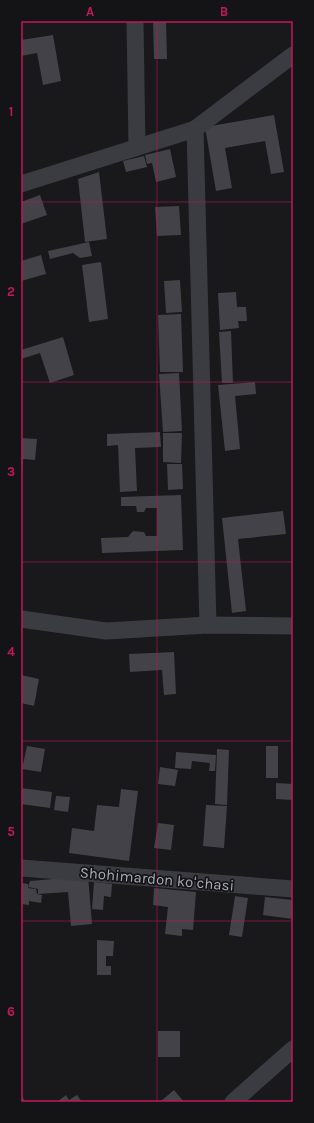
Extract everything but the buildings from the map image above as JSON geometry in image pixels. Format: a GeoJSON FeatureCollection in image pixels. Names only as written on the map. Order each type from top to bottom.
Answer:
{"type":"FeatureCollection","features":[{"type":"Feature","properties":{"kind":"street"},"geometry":{"type":"LineString","coordinates":[[135,21],[137,147]]}},
{"type":"Feature","properties":{"kind":"street"},"geometry":{"type":"LineString","coordinates":[[21,184],[196,128],[293,55]]}},
{"type":"Feature","properties":{"kind":"street"},"geometry":{"type":"LineString","coordinates":[[196,128],[208,624]]}},
{"type":"Feature","properties":{"kind":"street"},"geometry":{"type":"LineString","coordinates":[[21,619],[106,631],[208,624],[293,626]]}},
{"type":"Feature","properties":{"kind":"street","name":"Shohimardon koʻchasi"},"geometry":{"type":"LineString","coordinates":[[21,868],[293,889]]}},
{"type":"Feature","properties":{"kind":"street"},"geometry":{"type":"LineString","coordinates":[[233,1102],[293,1049]]}}]}
